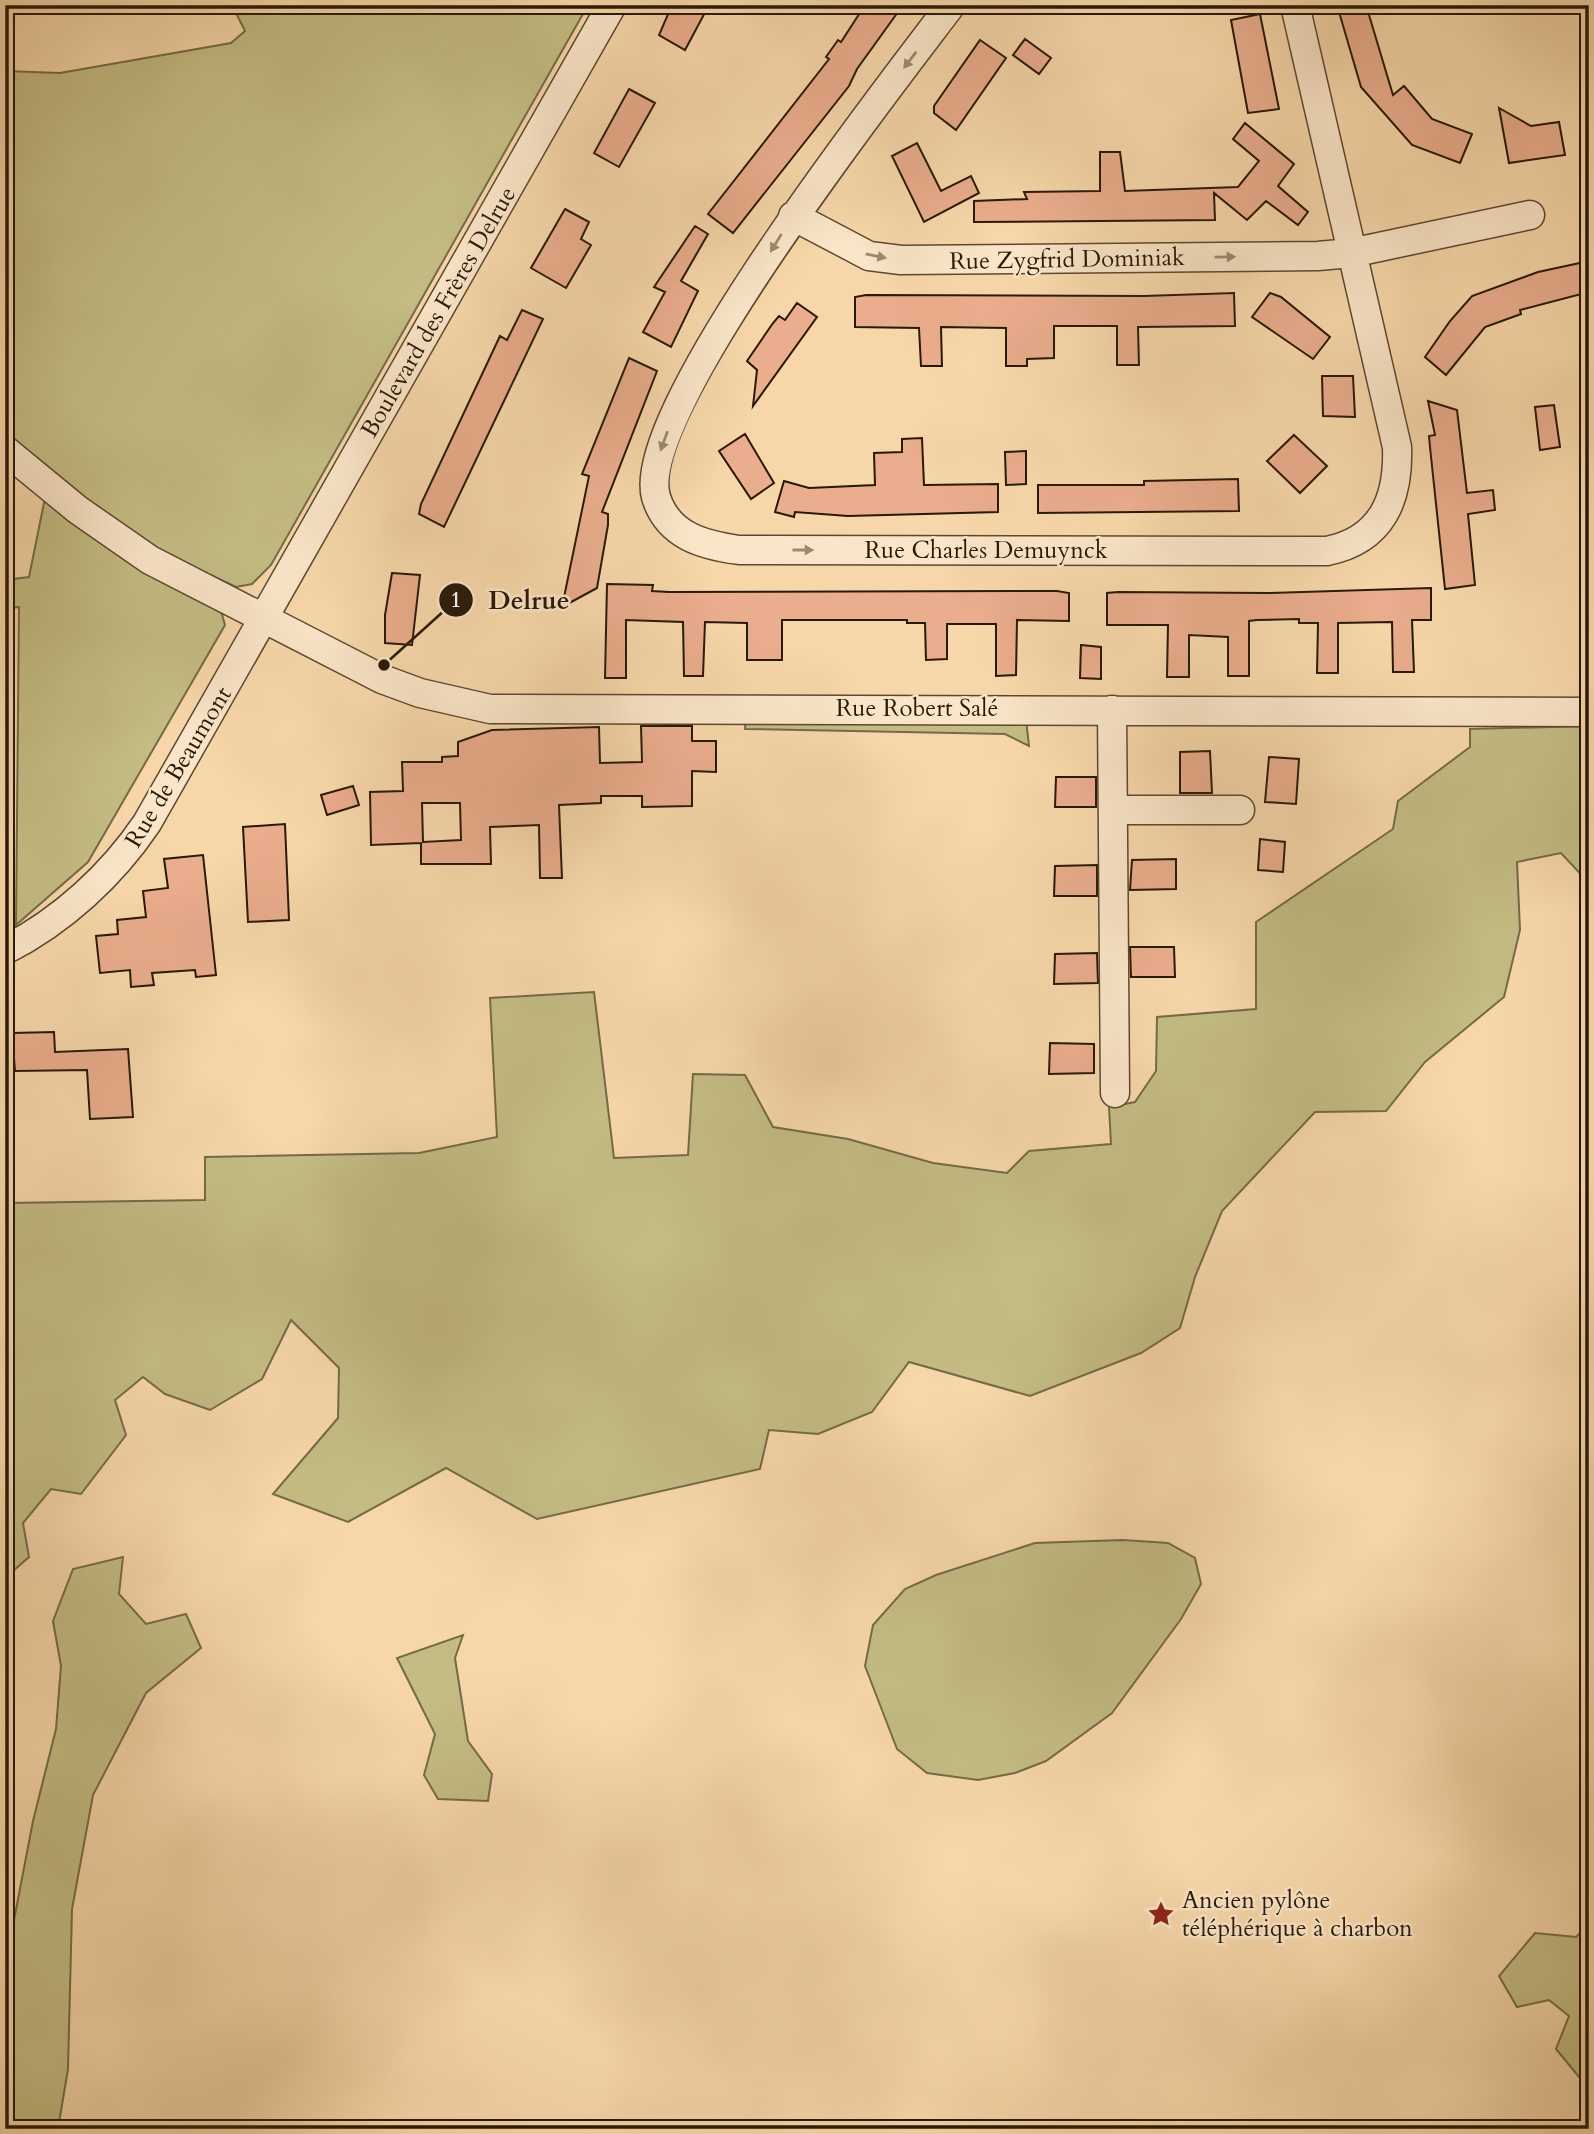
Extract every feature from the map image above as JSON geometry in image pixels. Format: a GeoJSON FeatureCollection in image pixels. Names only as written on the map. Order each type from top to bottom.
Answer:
{"type":"FeatureCollection","features":[{"type":"Feature","properties":{"kind":"street","name":"Boulevard des Frères Delrue"},"geometry":{"type":"LineString","coordinates":[[264,618],[612,5]]}},
{"type":"Feature","properties":{"kind":"street","name":"Rue Charles Demuynck"},"geometry":{"type":"LineString","coordinates":[[951,5],[793,216],[704,358],[671,422],[654,472],[655,495],[663,515],[675,529],[708,546],[739,550],[1327,551],[1358,542],[1385,513],[1393,496],[1398,470],[1397,447],[1295,5]]}},
{"type":"Feature","properties":{"kind":"street","name":"Rue Zygfrid Dominiak"},"geometry":{"type":"LineString","coordinates":[[793,216],[813,229],[869,256],[901,260],[1351,253],[1530,215]]}},
{"type":"Feature","properties":{"kind":"street","name":"Rue Robert Salé"},"geometry":{"type":"LineString","coordinates":[[5,450],[78,510],[150,560],[382,679],[420,693],[490,709],[1589,712]]}},
{"type":"Feature","properties":{"kind":"street","name":"Rue de Beaumont"},"geometry":{"type":"LineString","coordinates":[[5,950],[63,911],[125,856],[147,823],[264,618]]}},
{"type":"Feature","properties":{"kind":"street"},"geometry":{"type":"LineString","coordinates":[[1111,710],[1115,1093]]}},
{"type":"Feature","properties":{"kind":"street"},"geometry":{"type":"LineString","coordinates":[[1113,810],[1240,810]]}},
{"type":"Feature","properties":{"kind":"shaded area"},"geometry":{"type":"Polygon","coordinates":[[[232,5],[588,5],[271,565],[252,584],[236,587],[156,550],[85,500],[5,435],[5,71],[60,73],[231,43],[245,31],[232,5]]]}},
{"type":"Feature","properties":{"kind":"shaded area"},"geometry":{"type":"Polygon","coordinates":[[[45,498],[221,611],[225,625],[88,862],[16,925],[19,607],[5,609],[5,580],[29,577],[45,498]]]}},
{"type":"Feature","properties":{"kind":"shaded area"},"geometry":{"type":"Polygon","coordinates":[[[746,717],[1026,719],[1029,746],[1005,734],[745,729],[746,717]]]}},
{"type":"Feature","properties":{"kind":"shaded area"},"geometry":{"type":"Polygon","coordinates":[[[1589,726],[1589,883],[1561,853],[1517,862],[1520,930],[1504,997],[1425,1062],[1386,1111],[1315,1112],[1222,1211],[1195,1277],[1180,1328],[1141,1353],[1030,1396],[909,1362],[872,1412],[818,1434],[769,1430],[760,1469],[537,1519],[446,1468],[348,1522],[273,1494],[338,1418],[339,1368],[291,1320],[262,1379],[210,1410],[165,1394],[143,1377],[115,1400],[126,1435],[81,1494],[51,1489],[23,1523],[29,1557],[5,1578],[5,1203],[205,1200],[205,1157],[419,1153],[497,1137],[490,998],[594,992],[614,1158],[688,1155],[693,1074],[745,1075],[773,1127],[848,1139],[933,1163],[1007,1173],[1029,1151],[1111,1144],[1109,1107],[1135,1102],[1156,1071],[1157,1017],[1256,1009],[1256,922],[1393,829],[1398,801],[1470,747],[1470,729],[1589,726]]]}},
{"type":"Feature","properties":{"kind":"shaded area"},"geometry":{"type":"Polygon","coordinates":[[[1123,1540],[1168,1543],[1195,1558],[1201,1584],[1181,1619],[1112,1713],[1046,1761],[1015,1773],[978,1780],[927,1773],[897,1749],[865,1666],[873,1625],[905,1589],[936,1575],[1035,1543],[1123,1540]]]}},
{"type":"Feature","properties":{"kind":"shaded area"},"geometry":{"type":"Polygon","coordinates":[[[123,1557],[119,1594],[146,1624],[186,1614],[201,1648],[146,1693],[93,1795],[72,1909],[68,2069],[58,2129],[5,2129],[5,1936],[14,1920],[33,1821],[56,1729],[61,1666],[53,1621],[73,1569],[123,1557]]]}},
{"type":"Feature","properties":{"kind":"shaded area"},"geometry":{"type":"Polygon","coordinates":[[[463,1635],[455,1658],[468,1741],[492,1774],[488,1801],[438,1799],[424,1775],[435,1734],[397,1658],[463,1635]]]}},
{"type":"Feature","properties":{"kind":"shaded area"},"geometry":{"type":"Polygon","coordinates":[[[1589,1924],[1588,2088],[1556,2049],[1569,2016],[1549,2000],[1517,2007],[1499,1976],[1535,1933],[1576,1937],[1589,1924]]]}},
{"type":"Feature","properties":{"kind":"building"},"geometry":{"type":"Polygon","coordinates":[[[672,5],[709,5],[685,50],[659,35],[672,5]]]}},
{"type":"Feature","properties":{"kind":"building"},"geometry":{"type":"Polygon","coordinates":[[[865,5],[903,5],[857,69],[849,86],[733,233],[708,214],[829,59],[826,57],[838,40],[841,42],[865,5]]]}},
{"type":"Feature","properties":{"kind":"building"},"geometry":{"type":"Polygon","coordinates":[[[1337,5],[1366,5],[1393,95],[1404,86],[1432,119],[1472,134],[1460,163],[1412,145],[1361,87],[1337,5]]]}},
{"type":"Feature","properties":{"kind":"building"},"geometry":{"type":"Polygon","coordinates":[[[1260,14],[1279,109],[1248,113],[1231,20],[1260,14]]]}},
{"type":"Feature","properties":{"kind":"building"},"geometry":{"type":"Polygon","coordinates":[[[1025,39],[1051,58],[1039,74],[1013,55],[1025,39]]]}},
{"type":"Feature","properties":{"kind":"building"},"geometry":{"type":"Polygon","coordinates":[[[980,40],[1006,58],[956,130],[934,113],[934,106],[980,40]]]}},
{"type":"Feature","properties":{"kind":"building"},"geometry":{"type":"Polygon","coordinates":[[[629,89],[655,103],[619,167],[594,153],[629,89]]]}},
{"type":"Feature","properties":{"kind":"building"},"geometry":{"type":"Polygon","coordinates":[[[1499,108],[1531,126],[1559,122],[1565,155],[1509,163],[1499,108]]]}},
{"type":"Feature","properties":{"kind":"building"},"geometry":{"type":"Polygon","coordinates":[[[1245,123],[1294,164],[1278,186],[1308,212],[1298,225],[1266,201],[1247,220],[1214,193],[1215,220],[974,222],[974,201],[1027,199],[1024,192],[1100,191],[1100,152],[1120,152],[1125,191],[1238,187],[1259,161],[1233,139],[1245,123]]]}},
{"type":"Feature","properties":{"kind":"building"},"geometry":{"type":"Polygon","coordinates":[[[917,143],[941,191],[971,176],[979,193],[924,222],[892,156],[917,143]]]}},
{"type":"Feature","properties":{"kind":"building"},"geometry":{"type":"Polygon","coordinates":[[[565,209],[589,222],[581,239],[591,245],[566,288],[531,268],[565,209]]]}},
{"type":"Feature","properties":{"kind":"building"},"geometry":{"type":"Polygon","coordinates":[[[695,226],[708,234],[681,281],[698,291],[671,347],[643,332],[665,292],[654,287],[695,226]]]}},
{"type":"Feature","properties":{"kind":"building"},"geometry":{"type":"Polygon","coordinates":[[[1589,261],[1589,292],[1520,310],[1521,314],[1485,327],[1446,375],[1425,357],[1450,321],[1472,296],[1538,272],[1589,261]]]}},
{"type":"Feature","properties":{"kind":"building"},"geometry":{"type":"Polygon","coordinates":[[[1234,293],[1235,326],[1138,327],[1139,365],[1117,365],[1117,326],[1054,326],[1054,358],[1027,359],[1027,366],[1006,366],[1006,328],[941,327],[942,366],[921,366],[919,328],[855,327],[855,297],[866,295],[1144,296],[1234,293]]]}},
{"type":"Feature","properties":{"kind":"building"},"geometry":{"type":"Polygon","coordinates":[[[1270,293],[1281,297],[1330,337],[1313,359],[1252,317],[1270,293]]]}},
{"type":"Feature","properties":{"kind":"building"},"geometry":{"type":"Polygon","coordinates":[[[797,303],[817,317],[753,406],[757,370],[747,361],[779,316],[785,320],[797,303]]]}},
{"type":"Feature","properties":{"kind":"building"},"geometry":{"type":"Polygon","coordinates":[[[522,310],[543,319],[444,527],[419,514],[421,504],[500,336],[507,340],[522,310]]]}},
{"type":"Feature","properties":{"kind":"building"},"geometry":{"type":"Polygon","coordinates":[[[629,358],[657,371],[602,512],[608,514],[608,525],[597,588],[562,607],[589,476],[582,474],[629,358]]]}},
{"type":"Feature","properties":{"kind":"building"},"geometry":{"type":"Polygon","coordinates":[[[1322,376],[1353,376],[1355,417],[1323,416],[1322,376]]]}},
{"type":"Feature","properties":{"kind":"building"},"geometry":{"type":"Polygon","coordinates":[[[1428,401],[1457,410],[1467,493],[1493,490],[1495,510],[1468,514],[1475,585],[1445,589],[1429,436],[1435,435],[1428,401]]]}},
{"type":"Feature","properties":{"kind":"building"},"geometry":{"type":"Polygon","coordinates":[[[1554,405],[1560,447],[1540,450],[1535,407],[1554,405]]]}},
{"type":"Feature","properties":{"kind":"building"},"geometry":{"type":"Polygon","coordinates":[[[745,434],[774,483],[751,499],[719,451],[745,434]]]}},
{"type":"Feature","properties":{"kind":"building"},"geometry":{"type":"Polygon","coordinates":[[[1294,435],[1327,466],[1300,493],[1267,461],[1294,435]]]}},
{"type":"Feature","properties":{"kind":"building"},"geometry":{"type":"Polygon","coordinates":[[[922,438],[924,485],[998,484],[998,512],[848,516],[795,512],[794,517],[775,512],[784,481],[809,488],[875,485],[874,453],[902,452],[902,439],[922,438]]]}},
{"type":"Feature","properties":{"kind":"building"},"geometry":{"type":"Polygon","coordinates":[[[1026,451],[1026,484],[1006,485],[1005,452],[1026,451]]]}},
{"type":"Feature","properties":{"kind":"building"},"geometry":{"type":"Polygon","coordinates":[[[1238,479],[1239,511],[1038,513],[1038,485],[1144,485],[1144,481],[1238,479]]]}},
{"type":"Feature","properties":{"kind":"building"},"geometry":{"type":"Polygon","coordinates":[[[392,573],[420,575],[412,645],[385,643],[385,615],[392,573]]]}},
{"type":"Feature","properties":{"kind":"building"},"geometry":{"type":"Polygon","coordinates":[[[607,584],[653,585],[652,591],[669,592],[1057,591],[1069,593],[1069,621],[1017,620],[1016,675],[996,676],[996,624],[947,624],[947,659],[926,660],[925,623],[907,623],[907,620],[782,620],[782,660],[747,660],[747,623],[705,622],[703,676],[684,676],[683,622],[626,620],[626,678],[605,678],[607,584]]]}},
{"type":"Feature","properties":{"kind":"building"},"geometry":{"type":"Polygon","coordinates":[[[1431,588],[1431,620],[1412,620],[1414,672],[1393,672],[1392,622],[1338,623],[1338,673],[1317,673],[1318,623],[1299,623],[1299,619],[1249,621],[1249,676],[1228,676],[1228,637],[1189,635],[1189,677],[1167,677],[1168,625],[1107,625],[1107,593],[1268,593],[1431,588]]]}},
{"type":"Feature","properties":{"kind":"building"},"geometry":{"type":"Polygon","coordinates":[[[1081,645],[1101,647],[1101,679],[1080,678],[1081,645]]]}},
{"type":"Feature","properties":{"kind":"building"},"geometry":{"type":"Polygon","coordinates":[[[641,726],[692,726],[692,741],[716,741],[716,772],[692,771],[692,806],[642,807],[642,796],[601,796],[601,803],[559,805],[562,878],[540,878],[539,825],[490,827],[491,864],[421,864],[421,843],[371,845],[370,792],[403,791],[402,762],[442,762],[442,757],[458,756],[458,742],[492,730],[599,727],[600,763],[642,762],[641,726]],[[422,803],[423,842],[461,840],[460,803],[422,803]]]}},
{"type":"Feature","properties":{"kind":"building"},"geometry":{"type":"Polygon","coordinates":[[[1210,751],[1212,793],[1180,793],[1180,752],[1210,751]]]}},
{"type":"Feature","properties":{"kind":"building"},"geometry":{"type":"Polygon","coordinates":[[[1269,757],[1299,759],[1296,804],[1265,802],[1269,757]]]}},
{"type":"Feature","properties":{"kind":"building"},"geometry":{"type":"Polygon","coordinates":[[[1056,777],[1096,777],[1096,807],[1055,807],[1056,777]]]}},
{"type":"Feature","properties":{"kind":"building"},"geometry":{"type":"Polygon","coordinates":[[[353,786],[359,805],[327,815],[321,795],[353,786]]]}},
{"type":"Feature","properties":{"kind":"building"},"geometry":{"type":"Polygon","coordinates":[[[285,824],[289,920],[248,922],[243,827],[285,824]]]}},
{"type":"Feature","properties":{"kind":"building"},"geometry":{"type":"Polygon","coordinates":[[[1260,839],[1285,842],[1283,872],[1258,870],[1260,839]]]}},
{"type":"Feature","properties":{"kind":"building"},"geometry":{"type":"Polygon","coordinates":[[[203,855],[216,975],[196,977],[195,970],[152,973],[154,985],[131,987],[130,970],[100,973],[96,936],[118,934],[117,920],[146,917],[143,891],[168,888],[164,859],[203,855]]]}},
{"type":"Feature","properties":{"kind":"building"},"geometry":{"type":"Polygon","coordinates":[[[1176,859],[1176,889],[1130,890],[1132,860],[1176,859]]]}},
{"type":"Feature","properties":{"kind":"building"},"geometry":{"type":"Polygon","coordinates":[[[1097,865],[1097,896],[1054,896],[1055,866],[1097,865]]]}},
{"type":"Feature","properties":{"kind":"building"},"geometry":{"type":"Polygon","coordinates":[[[1130,947],[1174,947],[1175,977],[1131,977],[1130,947]]]}},
{"type":"Feature","properties":{"kind":"building"},"geometry":{"type":"Polygon","coordinates":[[[1097,953],[1098,983],[1054,984],[1055,954],[1097,953]]]}},
{"type":"Feature","properties":{"kind":"building"},"geometry":{"type":"Polygon","coordinates":[[[54,1032],[55,1052],[128,1049],[133,1117],[90,1119],[87,1070],[15,1071],[12,1033],[54,1032]]]}},
{"type":"Feature","properties":{"kind":"building"},"geometry":{"type":"Polygon","coordinates":[[[1050,1043],[1094,1044],[1094,1073],[1049,1074],[1050,1043]]]}},
{"type":"Feature","properties":{"kind":"place","name":"Delrue"},"geometry":{"type":"Point","coordinates":[384,665]}},
{"type":"Feature","properties":{"kind":"place","name":"Ancien pylône téléphérique à charbon"},"geometry":{"type":"Point","coordinates":[1161,1914]}}]}
